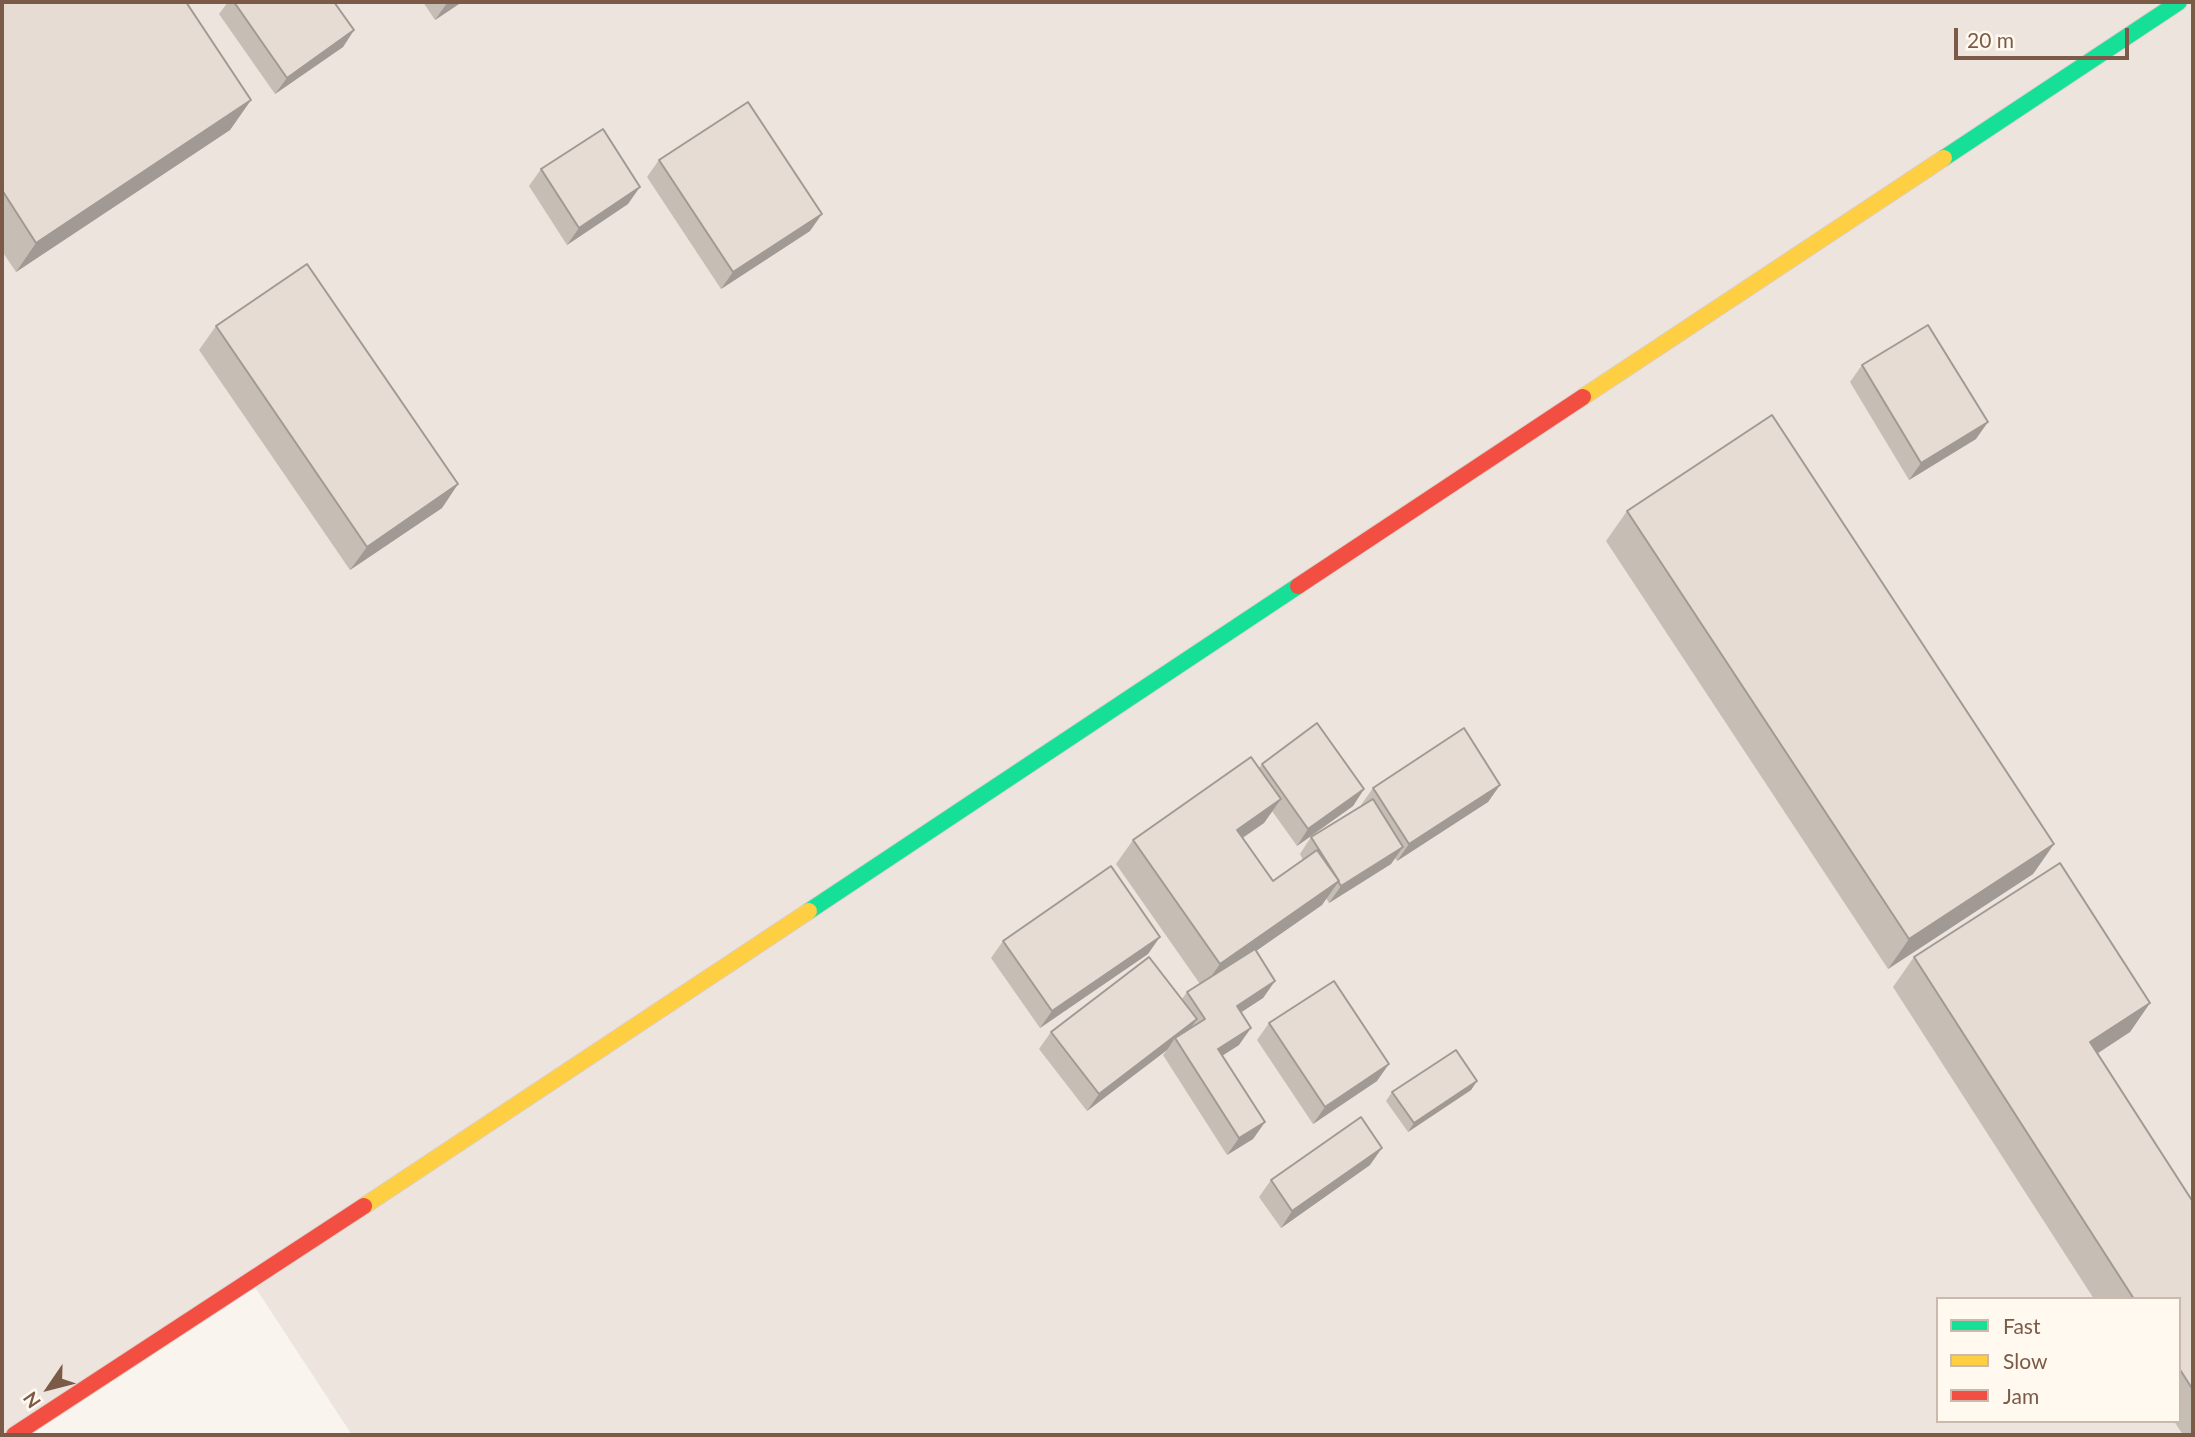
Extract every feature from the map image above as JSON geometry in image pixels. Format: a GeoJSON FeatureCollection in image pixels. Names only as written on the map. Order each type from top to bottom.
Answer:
{"type":"FeatureCollection","features":[{"type":"Feature","properties":{"kind":"highway"},"geometry":{"type":"LineString","coordinates":[[14,1435],[275,1265],[2179,2]]}},
{"type":"Feature","properties":{"kind":"shaded area"},"geometry":{"type":"Polygon","coordinates":[[[2,2],[2193,2],[2193,1435],[352,1435],[251,1281],[2,1435],[2,2]]]}},
{"type":"Feature","properties":{"kind":"building"},"geometry":{"type":"Polygon","coordinates":[[[2,2],[186,2],[251,100],[36,243],[2,190],[2,2]]]}},
{"type":"Feature","properties":{"kind":"building"},"geometry":{"type":"Polygon","coordinates":[[[234,2],[334,2],[354,30],[287,78],[234,2]]]}},
{"type":"Feature","properties":{"kind":"building"},"geometry":{"type":"Polygon","coordinates":[[[748,102],[822,214],[733,272],[659,160],[748,102]]]}},
{"type":"Feature","properties":{"kind":"building"},"geometry":{"type":"Polygon","coordinates":[[[603,129],[640,187],[579,228],[541,169],[603,129]]]}},
{"type":"Feature","properties":{"kind":"building"},"geometry":{"type":"Polygon","coordinates":[[[307,264],[458,484],[367,547],[216,326],[307,264]]]}},
{"type":"Feature","properties":{"kind":"building"},"geometry":{"type":"Polygon","coordinates":[[[1928,325],[1988,422],[1921,463],[1862,365],[1928,325]]]}},
{"type":"Feature","properties":{"kind":"building"},"geometry":{"type":"Polygon","coordinates":[[[1772,415],[2054,844],[1909,939],[1627,511],[1772,415]]]}},
{"type":"Feature","properties":{"kind":"building"},"geometry":{"type":"Polygon","coordinates":[[[1317,723],[1364,789],[1308,829],[1262,764],[1317,723]]]}},
{"type":"Feature","properties":{"kind":"building"},"geometry":{"type":"Polygon","coordinates":[[[1464,728],[1500,785],[1409,844],[1373,788],[1464,728]]]}},
{"type":"Feature","properties":{"kind":"building"},"geometry":{"type":"Polygon","coordinates":[[[1251,757],[1281,799],[1237,830],[1273,881],[1317,850],[1339,881],[1220,964],[1133,840],[1251,757]]]}},
{"type":"Feature","properties":{"kind":"building"},"geometry":{"type":"Polygon","coordinates":[[[1373,799],[1403,847],[1341,886],[1311,837],[1373,799]]]}},
{"type":"Feature","properties":{"kind":"building"},"geometry":{"type":"Polygon","coordinates":[[[2060,863],[2150,1003],[2090,1042],[2193,1202],[2193,1390],[2181,1371],[2181,1297],[2133,1297],[1914,957],[2060,863]]]}},
{"type":"Feature","properties":{"kind":"building"},"geometry":{"type":"Polygon","coordinates":[[[1111,866],[1160,937],[1052,1011],[1003,941],[1111,866]]]}},
{"type":"Feature","properties":{"kind":"building"},"geometry":{"type":"Polygon","coordinates":[[[1255,949],[1275,981],[1237,1006],[1251,1028],[1218,1049],[1265,1122],[1239,1138],[1175,1038],[1205,1019],[1187,992],[1255,949]]]}},
{"type":"Feature","properties":{"kind":"building"},"geometry":{"type":"Polygon","coordinates":[[[1149,957],[1197,1019],[1099,1094],[1051,1032],[1149,957]]]}},
{"type":"Feature","properties":{"kind":"building"},"geometry":{"type":"Polygon","coordinates":[[[1334,981],[1389,1064],[1325,1107],[1269,1023],[1334,981]]]}},
{"type":"Feature","properties":{"kind":"building"},"geometry":{"type":"Polygon","coordinates":[[[1456,1050],[1477,1081],[1414,1123],[1392,1092],[1456,1050]]]}},
{"type":"Feature","properties":{"kind":"building"},"geometry":{"type":"Polygon","coordinates":[[[1361,1117],[1382,1148],[1292,1211],[1271,1180],[1361,1117]]]}},
{"type":"Feature","properties":{"kind":"traffic: fast"},"geometry":{"type":"LineString","coordinates":[[1944,158],[2179,2]]}},
{"type":"Feature","properties":{"kind":"traffic: fast"},"geometry":{"type":"LineString","coordinates":[[809,911],[1298,586]]}},
{"type":"Feature","properties":{"kind":"traffic: slow"},"geometry":{"type":"LineString","coordinates":[[1583,397],[1944,158]]}},
{"type":"Feature","properties":{"kind":"traffic: slow"},"geometry":{"type":"LineString","coordinates":[[364,1206],[809,911]]}},
{"type":"Feature","properties":{"kind":"traffic: jam"},"geometry":{"type":"LineString","coordinates":[[1298,586],[1583,397]]}},
{"type":"Feature","properties":{"kind":"traffic: jam"},"geometry":{"type":"LineString","coordinates":[[14,1435],[364,1206]]}}]}
